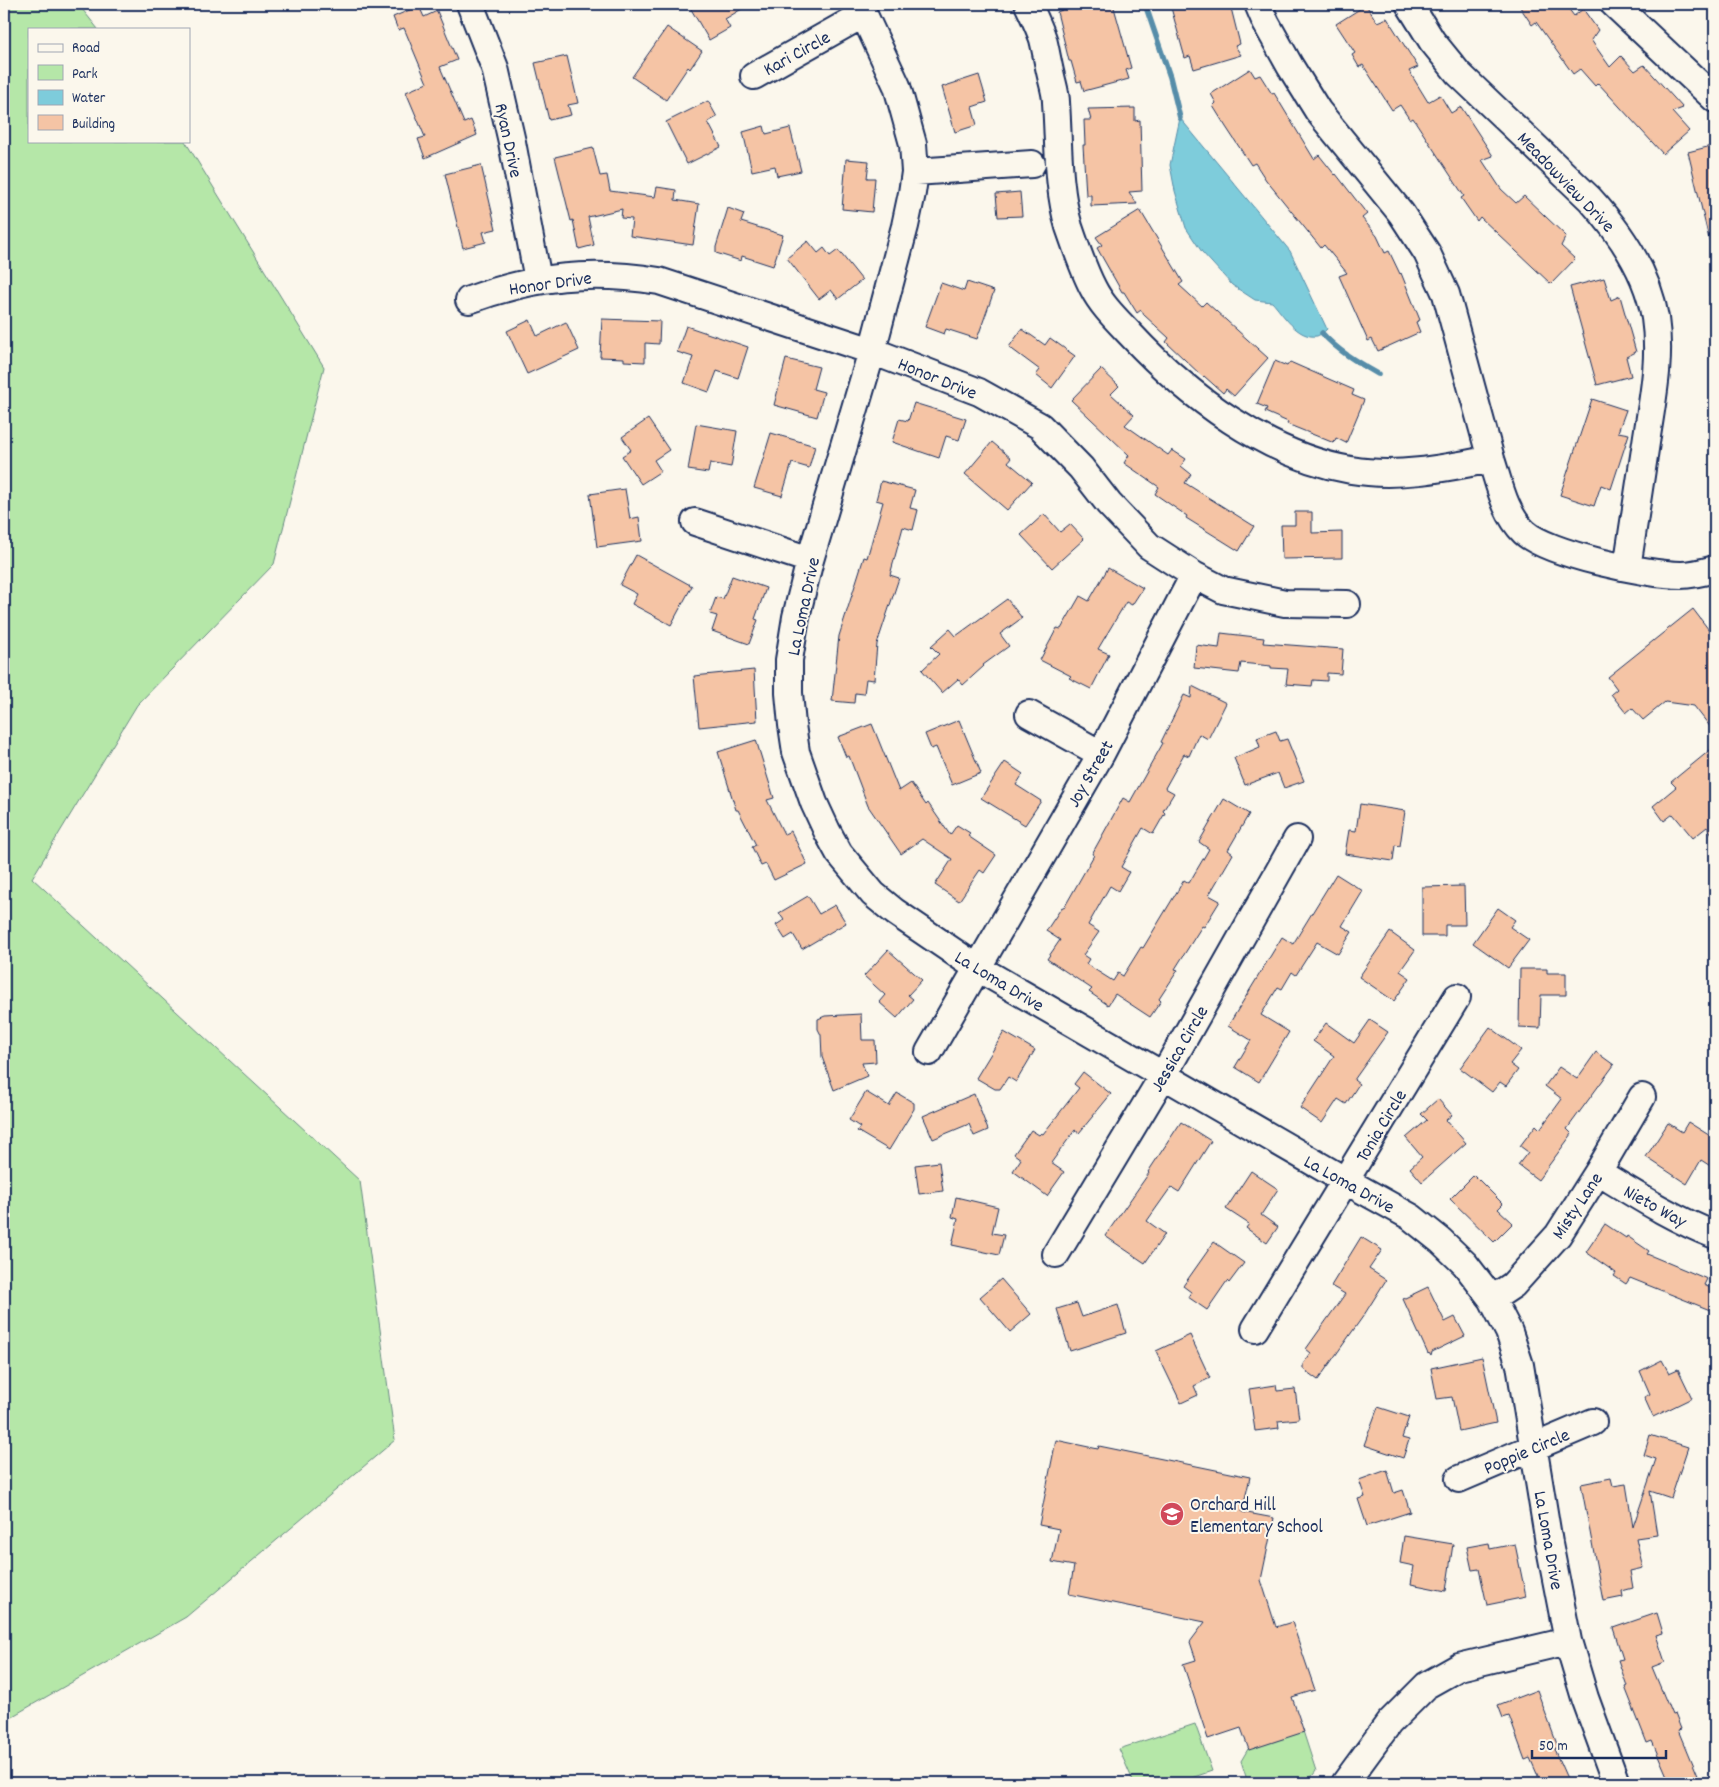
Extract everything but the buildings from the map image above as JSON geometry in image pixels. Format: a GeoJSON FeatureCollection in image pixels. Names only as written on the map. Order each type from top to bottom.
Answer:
{"type":"FeatureCollection","features":[{"type":"Feature","properties":{"kind":"street","name":"Ryan Drive"},"geometry":{"type":"LineString","coordinates":[[470,4],[495,68],[512,142],[538,280]]}},
{"type":"Feature","properties":{"kind":"street"},"geometry":{"type":"LineString","coordinates":[[1028,4],[1042,39],[1056,100],[1060,183],[1069,226],[1093,288],[1104,306],[1142,346],[1180,382],[1217,412],[1262,438],[1310,460],[1352,470],[1375,473],[1429,471],[1491,459]]}},
{"type":"Feature","properties":{"kind":"street"},"geometry":{"type":"LineString","coordinates":[[1258,4],[1266,23],[1290,66],[1318,111],[1401,213],[1427,253],[1446,294],[1491,459],[1506,502],[1517,524],[1524,533],[1541,544],[1558,551],[1627,568],[1662,574],[1682,575],[1696,574],[1715,569]]}},
{"type":"Feature","properties":{"kind":"street","name":"Meadowview Drive"},"geometry":{"type":"LineString","coordinates":[[1409,4],[1432,41],[1458,73],[1608,218],[1637,265],[1648,293],[1655,317],[1657,352],[1654,388],[1627,568]]}},
{"type":"Feature","properties":{"kind":"street"},"geometry":{"type":"LineString","coordinates":[[1614,4],[1715,99]]}},
{"type":"Feature","properties":{"kind":"street","name":"Kari Circle"},"geometry":{"type":"LineString","coordinates":[[754,76],[861,9]]}},
{"type":"Feature","properties":{"kind":"street","name":"La Loma Drive"},"geometry":{"type":"LineString","coordinates":[[861,9],[897,86],[913,144],[915,172],[905,226],[872,351],[810,560],[796,617],[789,660],[789,693],[796,752],[814,803],[839,853],[873,894],[895,912],[976,968],[1411,1217],[1441,1241],[1465,1264],[1492,1299],[1509,1332],[1520,1365],[1549,1543],[1568,1641],[1584,1698],[1616,1783]]}},
{"type":"Feature","properties":{"kind":"street"},"geometry":{"type":"LineString","coordinates":[[915,172],[1032,164]]}},
{"type":"Feature","properties":{"kind":"street","name":"Honor Drive"},"geometry":{"type":"LineString","coordinates":[[469,300],[502,288],[538,280],[597,275],[626,276],[660,281],[872,351],[979,392],[1040,426],[1081,468],[1109,504],[1149,546],[1194,576],[1223,590],[1284,603],[1347,604]]}},
{"type":"Feature","properties":{"kind":"street"},"geometry":{"type":"LineString","coordinates":[[695,522],[810,560]]}},
{"type":"Feature","properties":{"kind":"street","name":"Joy Street"},"geometry":{"type":"LineString","coordinates":[[929,1052],[1101,754],[1194,576]]}},
{"type":"Feature","properties":{"kind":"street"},"geometry":{"type":"LineString","coordinates":[[1029,714],[1101,754]]}},
{"type":"Feature","properties":{"kind":"street","name":"Jessica Circle"},"geometry":{"type":"LineString","coordinates":[[1056,1254],[1163,1076],[1297,839]]}},
{"type":"Feature","properties":{"kind":"street","name":"Tonia Circle"},"geometry":{"type":"LineString","coordinates":[[1255,1329],[1457,997]]}},
{"type":"Feature","properties":{"kind":"street","name":"Misty Lane"},"geometry":{"type":"LineString","coordinates":[[1492,1299],[1513,1285],[1558,1235],[1642,1097]]}},
{"type":"Feature","properties":{"kind":"street","name":"Nieto Way"},"geometry":{"type":"LineString","coordinates":[[1598,1172],[1689,1225],[1715,1235]]}},
{"type":"Feature","properties":{"kind":"street","name":"Poppie Circle"},"geometry":{"type":"LineString","coordinates":[[1459,1479],[1593,1422]]}},
{"type":"Feature","properties":{"kind":"street"},"geometry":{"type":"LineString","coordinates":[[1345,1783],[1389,1723],[1427,1685],[1459,1667],[1568,1641]]}},
{"type":"Feature","properties":{"kind":"green space"},"geometry":{"type":"Polygon","coordinates":[[[4,4],[78,4],[97,28],[28,28],[28,142],[186,142],[324,367],[274,564],[137,705],[32,878],[360,1181],[395,1440],[186,1617],[4,1721],[4,4]]]}},
{"type":"Feature","properties":{"kind":"green space"},"geometry":{"type":"Polygon","coordinates":[[[1195,1724],[1212,1771],[1176,1783],[1134,1783],[1119,1749],[1195,1724]]]}},
{"type":"Feature","properties":{"kind":"green space"},"geometry":{"type":"Polygon","coordinates":[[[1303,1731],[1316,1771],[1307,1783],[1248,1783],[1241,1761],[1248,1749],[1303,1731]]]}},
{"type":"Feature","properties":{"kind":"water"},"geometry":{"type":"Polygon","coordinates":[[[1180,118],[1290,251],[1327,329],[1321,334],[1310,336],[1303,334],[1291,325],[1272,302],[1255,300],[1232,285],[1202,252],[1186,228],[1175,191],[1170,165],[1180,118]]]}},
{"type":"Feature","properties":{"kind":"waterway"},"geometry":{"type":"LineString","coordinates":[[1145,4],[1170,77],[1180,118]]}},
{"type":"Feature","properties":{"kind":"waterway"},"geometry":{"type":"LineString","coordinates":[[1322,333],[1341,351],[1378,374]]}},
{"type":"Feature","properties":{"kind":"place","name":"Orchard Hill Elementary School"},"geometry":{"type":"Point","coordinates":[1172,1514]}}]}
